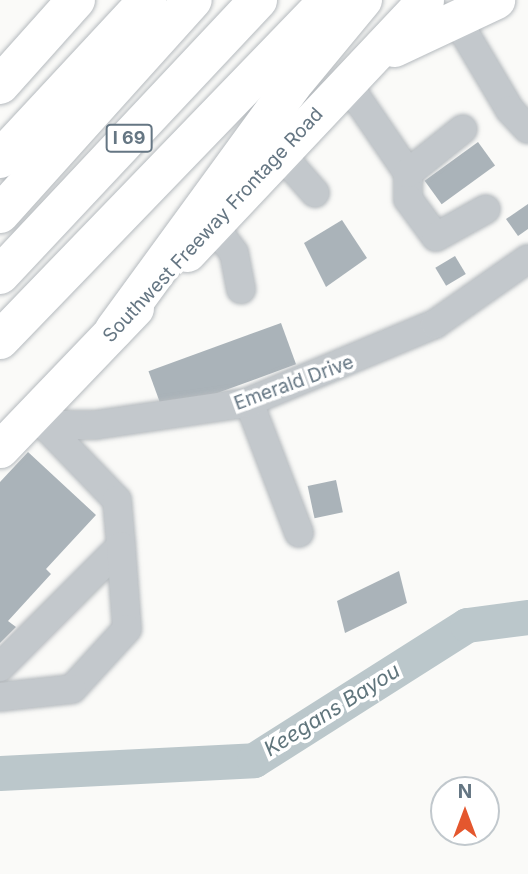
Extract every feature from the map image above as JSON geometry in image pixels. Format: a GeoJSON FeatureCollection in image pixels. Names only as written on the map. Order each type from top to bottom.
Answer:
{"type":"FeatureCollection","features":[{"type":"Feature","properties":{"kind":"highway"},"geometry":{"type":"LineString","coordinates":[[0,159],[148,0]]}},
{"type":"Feature","properties":{"kind":"highway"},"geometry":{"type":"LineString","coordinates":[[0,214],[193,0]]}},
{"type":"Feature","properties":{"kind":"highway","name":"I 69"},"geometry":{"type":"LineString","coordinates":[[0,275],[258,0]]}},
{"type":"Feature","properties":{"kind":"highway"},"geometry":{"type":"LineString","coordinates":[[0,340],[219,109],[328,0]]}},
{"type":"Feature","properties":{"kind":"highway"},"geometry":{"type":"LineString","coordinates":[[294,34],[344,0]]}},
{"type":"Feature","properties":{"kind":"highway"},"geometry":{"type":"LineString","coordinates":[[114,330],[291,87],[363,0]]}},
{"type":"Feature","properties":{"kind":"highway"},"geometry":{"type":"LineString","coordinates":[[0,66],[72,6]]}},
{"type":"Feature","properties":{"kind":"highway"},"geometry":{"type":"LineString","coordinates":[[0,85],[72,6]]}},
{"type":"Feature","properties":{"kind":"main road"},"geometry":{"type":"LineString","coordinates":[[440,8],[496,0]]}},
{"type":"Feature","properties":{"kind":"main road","name":"Southwest Freeway Frontage Road"},"geometry":{"type":"LineString","coordinates":[[0,449],[341,91],[440,8]]}},
{"type":"Feature","properties":{"kind":"street"},"geometry":{"type":"LineString","coordinates":[[440,8],[510,110],[528,129]]}},
{"type":"Feature","properties":{"kind":"street"},"geometry":{"type":"LineString","coordinates":[[341,91],[408,173],[408,199],[436,237],[486,209]]}},
{"type":"Feature","properties":{"kind":"street"},"geometry":{"type":"LineString","coordinates":[[408,173],[463,129]]}},
{"type":"Feature","properties":{"kind":"street"},"geometry":{"type":"LineString","coordinates":[[280,153],[315,193]]}},
{"type":"Feature","properties":{"kind":"street"},"geometry":{"type":"LineString","coordinates":[[213,225],[234,253],[242,289]]}},
{"type":"Feature","properties":{"kind":"street","name":"Emerald Drive"},"geometry":{"type":"LineString","coordinates":[[35,415],[58,425],[96,425],[249,402],[435,324],[528,259]]}},
{"type":"Feature","properties":{"kind":"street"},"geometry":{"type":"LineString","coordinates":[[249,402],[299,533]]}},
{"type":"Feature","properties":{"kind":"street"},"geometry":{"type":"LineString","coordinates":[[0,697],[72,689],[127,629],[117,500],[35,415]]}},
{"type":"Feature","properties":{"kind":"street"},"geometry":{"type":"LineString","coordinates":[[0,667],[121,546]]}},
{"type":"Feature","properties":{"kind":"building"},"geometry":{"type":"Polygon","coordinates":[[[478,142],[495,165],[442,204],[425,181],[478,142]]]}},
{"type":"Feature","properties":{"kind":"building"},"geometry":{"type":"Polygon","coordinates":[[[528,204],[528,229],[518,236],[506,219],[528,204]]]}},
{"type":"Feature","properties":{"kind":"building"},"geometry":{"type":"Polygon","coordinates":[[[342,220],[367,258],[326,287],[304,243],[342,220]]]}},
{"type":"Feature","properties":{"kind":"building"},"geometry":{"type":"Polygon","coordinates":[[[455,256],[466,274],[446,286],[435,268],[455,256]]]}},
{"type":"Feature","properties":{"kind":"building"},"geometry":{"type":"Polygon","coordinates":[[[281,323],[296,364],[164,413],[149,371],[281,323]]]}},
{"type":"Feature","properties":{"kind":"building"},"geometry":{"type":"Polygon","coordinates":[[[28,452],[96,515],[46,569],[51,574],[8,621],[16,627],[0,643],[0,482],[28,452]]]}},
{"type":"Feature","properties":{"kind":"building"},"geometry":{"type":"Polygon","coordinates":[[[336,480],[343,512],[314,518],[308,486],[336,480]]]}},
{"type":"Feature","properties":{"kind":"building"},"geometry":{"type":"Polygon","coordinates":[[[399,571],[407,603],[345,633],[337,601],[399,571]]]}},
{"type":"Feature","properties":{"kind":"waterway","name":"Keegans Bayou"},"geometry":{"type":"LineString","coordinates":[[0,773],[254,760],[467,625],[528,617]]}}]}
